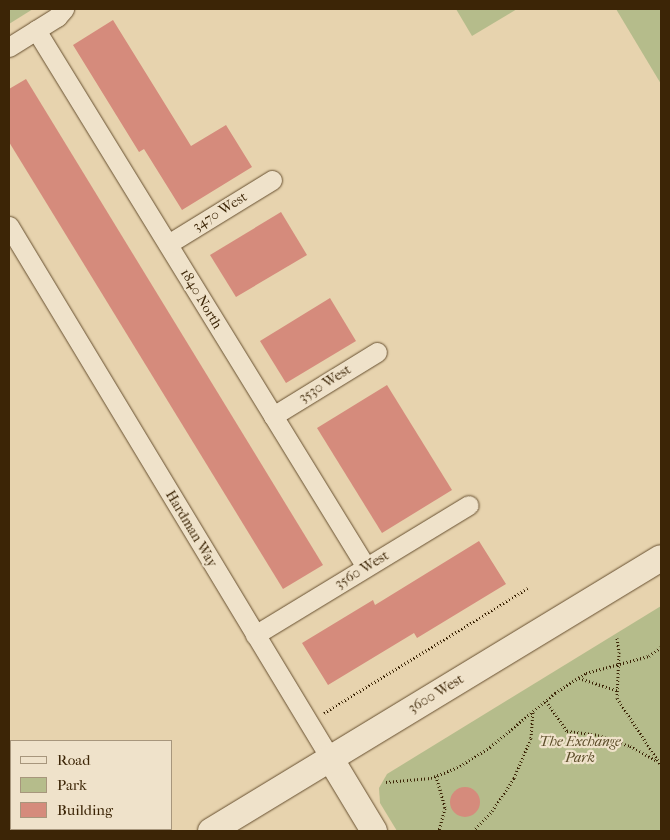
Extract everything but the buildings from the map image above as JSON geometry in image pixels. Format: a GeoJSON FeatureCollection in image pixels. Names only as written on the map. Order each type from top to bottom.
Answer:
{"type":"FeatureCollection","features":[{"type":"Feature","properties":{"kind":"street"},"geometry":{"type":"LineString","coordinates":[[9,47],[64,9]]}},
{"type":"Feature","properties":{"kind":"street","name":"1840 North"},"geometry":{"type":"LineString","coordinates":[[36,30],[366,568]]}},
{"type":"Feature","properties":{"kind":"street","name":"3470 West"},"geometry":{"type":"LineString","coordinates":[[168,244],[272,180]]}},
{"type":"Feature","properties":{"kind":"street","name":"Hardman Way"},"geometry":{"type":"LineString","coordinates":[[9,226],[374,831]]}},
{"type":"Feature","properties":{"kind":"street","name":"3530 West"},"geometry":{"type":"LineString","coordinates":[[274,416],[377,352]]}},
{"type":"Feature","properties":{"kind":"street","name":"3560 West"},"geometry":{"type":"LineString","coordinates":[[255,635],[469,505]]}},
{"type":"Feature","properties":{"kind":"street","name":"3600 West"},"geometry":{"type":"LineString","coordinates":[[211,831],[661,558]]}},
{"type":"Feature","properties":{"kind":"path"},"geometry":{"type":"LineString","coordinates":[[308,722],[528,588]]}},
{"type":"Feature","properties":{"kind":"path"},"geometry":{"type":"LineString","coordinates":[[617,638],[617,698],[660,764]]}},
{"type":"Feature","properties":{"kind":"path"},"geometry":{"type":"LineString","coordinates":[[386,782],[436,776],[490,747],[533,711],[578,678],[617,664],[649,656],[661,647]]}},
{"type":"Feature","properties":{"kind":"path"},"geometry":{"type":"LineString","coordinates":[[578,678],[600,682],[617,690]]}},
{"type":"Feature","properties":{"kind":"path"},"geometry":{"type":"LineString","coordinates":[[546,701],[567,731],[598,735],[630,746],[660,764]]}},
{"type":"Feature","properties":{"kind":"path"},"geometry":{"type":"LineString","coordinates":[[473,831],[492,811],[514,778],[531,738],[533,711]]}},
{"type":"Feature","properties":{"kind":"path"},"geometry":{"type":"LineString","coordinates":[[436,776],[445,808],[439,831]]}},
{"type":"Feature","properties":{"kind":"green space"},"geometry":{"type":"Polygon","coordinates":[[[9,9],[33,9],[9,24],[9,9]]]}},
{"type":"Feature","properties":{"kind":"green space"},"geometry":{"type":"Polygon","coordinates":[[[456,9],[517,9],[472,36],[456,9]]]}},
{"type":"Feature","properties":{"kind":"green space"},"geometry":{"type":"Polygon","coordinates":[[[616,9],[661,9],[661,84],[616,9]]]}},
{"type":"Feature","properties":{"kind":"green space","name":"The Exchange Park"},"geometry":{"type":"Polygon","coordinates":[[[661,606],[661,831],[397,831],[380,803],[379,788],[387,774],[661,606]]]}}]}
